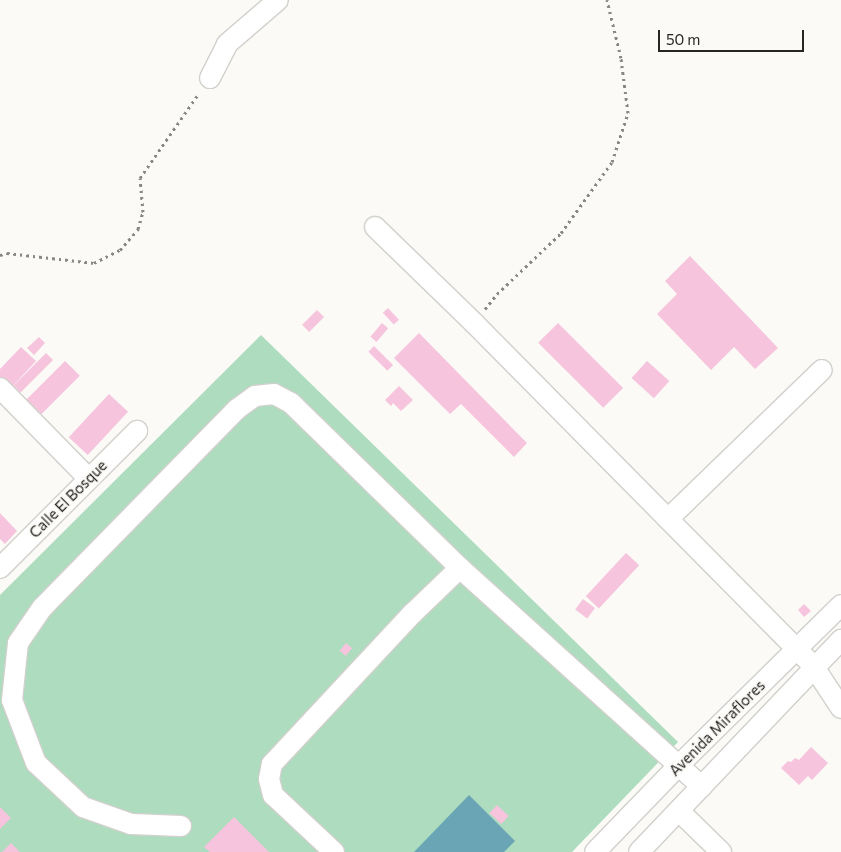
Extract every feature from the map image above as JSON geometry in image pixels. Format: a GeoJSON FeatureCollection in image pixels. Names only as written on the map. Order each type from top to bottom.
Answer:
{"type":"FeatureCollection","features":[{"type":"Feature","properties":{"kind":"street"},"geometry":{"type":"LineString","coordinates":[[210,78],[228,44],[278,0]]}},
{"type":"Feature","properties":{"kind":"street"},"geometry":{"type":"LineString","coordinates":[[374,226],[474,324],[814,667],[841,708]]}},
{"type":"Feature","properties":{"kind":"street"},"geometry":{"type":"LineString","coordinates":[[668,519],[822,370]]}},
{"type":"Feature","properties":{"kind":"street"},"geometry":{"type":"LineString","coordinates":[[0,388],[89,479]]}},
{"type":"Feature","properties":{"kind":"street"},"geometry":{"type":"LineString","coordinates":[[181,826],[131,824],[83,807],[36,763],[12,700],[18,643],[42,608],[237,409],[255,396],[274,394],[291,403],[460,568],[702,787]]}},
{"type":"Feature","properties":{"kind":"street","name":"Calle El Bosque"},"geometry":{"type":"LineString","coordinates":[[0,568],[137,431]]}},
{"type":"Feature","properties":{"kind":"street"},"geometry":{"type":"LineString","coordinates":[[334,852],[273,795],[269,779],[272,764],[413,613],[460,568]]}},
{"type":"Feature","properties":{"kind":"street","name":"Avenida Miraflores"},"geometry":{"type":"LineString","coordinates":[[595,852],[679,765],[841,605]]}},
{"type":"Feature","properties":{"kind":"street","name":"Avenida Miraflores"},"geometry":{"type":"LineString","coordinates":[[638,852],[841,640]]}},
{"type":"Feature","properties":{"kind":"street"},"geometry":{"type":"LineString","coordinates":[[679,811],[721,852]]}},
{"type":"Feature","properties":{"kind":"path"},"geometry":{"type":"LineString","coordinates":[[474,324],[498,294],[561,233],[612,162],[628,112],[621,58],[607,0]]}},
{"type":"Feature","properties":{"kind":"path"},"geometry":{"type":"LineString","coordinates":[[0,255],[7,253],[94,263],[120,250],[138,229],[143,212],[140,178],[210,78]]}},
{"type":"Feature","properties":{"kind":"green space"},"geometry":{"type":"Polygon","coordinates":[[[261,335],[678,742],[572,852],[0,852],[0,595],[261,335]]]}},
{"type":"Feature","properties":{"kind":"water"},"geometry":{"type":"Polygon","coordinates":[[[469,795],[515,841],[504,852],[414,852],[469,795]]]}},
{"type":"Feature","properties":{"kind":"building"},"geometry":{"type":"Polygon","coordinates":[[[690,256],[778,348],[755,369],[734,347],[711,370],[657,314],[677,294],[665,281],[690,256]]]}},
{"type":"Feature","properties":{"kind":"building"},"geometry":{"type":"Polygon","coordinates":[[[388,308],[399,320],[394,324],[383,313],[388,308]]]}},
{"type":"Feature","properties":{"kind":"building"},"geometry":{"type":"Polygon","coordinates":[[[317,310],[324,317],[309,332],[302,325],[317,310]]]}},
{"type":"Feature","properties":{"kind":"building"},"geometry":{"type":"Polygon","coordinates":[[[382,323],[388,328],[377,342],[370,337],[382,323]]]}},
{"type":"Feature","properties":{"kind":"building"},"geometry":{"type":"Polygon","coordinates":[[[558,323],[623,388],[603,408],[538,343],[558,323]]]}},
{"type":"Feature","properties":{"kind":"building"},"geometry":{"type":"Polygon","coordinates":[[[419,333],[527,443],[514,457],[461,404],[450,414],[394,358],[419,333]]]}},
{"type":"Feature","properties":{"kind":"building"},"geometry":{"type":"Polygon","coordinates":[[[39,337],[45,343],[34,355],[27,348],[39,337]]]}},
{"type":"Feature","properties":{"kind":"building"},"geometry":{"type":"Polygon","coordinates":[[[374,346],[393,365],[387,371],[368,352],[374,346]]]}},
{"type":"Feature","properties":{"kind":"building"},"geometry":{"type":"Polygon","coordinates":[[[21,347],[36,361],[10,389],[0,380],[0,369],[21,347]]]}},
{"type":"Feature","properties":{"kind":"building"},"geometry":{"type":"Polygon","coordinates":[[[46,353],[53,360],[21,393],[13,386],[46,353]]]}},
{"type":"Feature","properties":{"kind":"building"},"geometry":{"type":"Polygon","coordinates":[[[65,361],[80,376],[39,417],[24,402],[65,361]]]}},
{"type":"Feature","properties":{"kind":"building"},"geometry":{"type":"Polygon","coordinates":[[[647,361],[669,381],[654,398],[632,378],[647,361]]]}},
{"type":"Feature","properties":{"kind":"building"},"geometry":{"type":"Polygon","coordinates":[[[399,386],[413,400],[401,411],[393,403],[391,406],[385,400],[399,386]]]}},
{"type":"Feature","properties":{"kind":"building"},"geometry":{"type":"Polygon","coordinates":[[[109,394],[128,412],[88,455],[69,437],[109,394]]]}},
{"type":"Feature","properties":{"kind":"building"},"geometry":{"type":"Polygon","coordinates":[[[0,513],[17,531],[5,544],[0,539],[0,513]]]}},
{"type":"Feature","properties":{"kind":"building"},"geometry":{"type":"Polygon","coordinates":[[[626,553],[639,565],[599,608],[586,596],[626,553]]]}},
{"type":"Feature","properties":{"kind":"building"},"geometry":{"type":"Polygon","coordinates":[[[583,599],[595,608],[587,618],[575,609],[583,599]]]}},
{"type":"Feature","properties":{"kind":"building"},"geometry":{"type":"Polygon","coordinates":[[[804,604],[811,611],[804,617],[798,610],[804,604]]]}},
{"type":"Feature","properties":{"kind":"building"},"geometry":{"type":"Polygon","coordinates":[[[346,643],[352,648],[346,656],[340,651],[346,643]]]}},
{"type":"Feature","properties":{"kind":"building"},"geometry":{"type":"Polygon","coordinates":[[[811,747],[828,763],[812,780],[808,776],[799,785],[781,768],[788,761],[791,762],[795,758],[799,760],[811,747]]]}},
{"type":"Feature","properties":{"kind":"building"},"geometry":{"type":"Polygon","coordinates":[[[497,805],[509,816],[501,824],[489,813],[497,805]]]}},
{"type":"Feature","properties":{"kind":"building"},"geometry":{"type":"Polygon","coordinates":[[[0,807],[11,818],[0,829],[0,807]]]}},
{"type":"Feature","properties":{"kind":"building"},"geometry":{"type":"Polygon","coordinates":[[[234,817],[269,852],[210,852],[204,847],[234,817]]]}},
{"type":"Feature","properties":{"kind":"building"},"geometry":{"type":"Polygon","coordinates":[[[11,843],[20,852],[2,852],[11,843]]]}}]}
